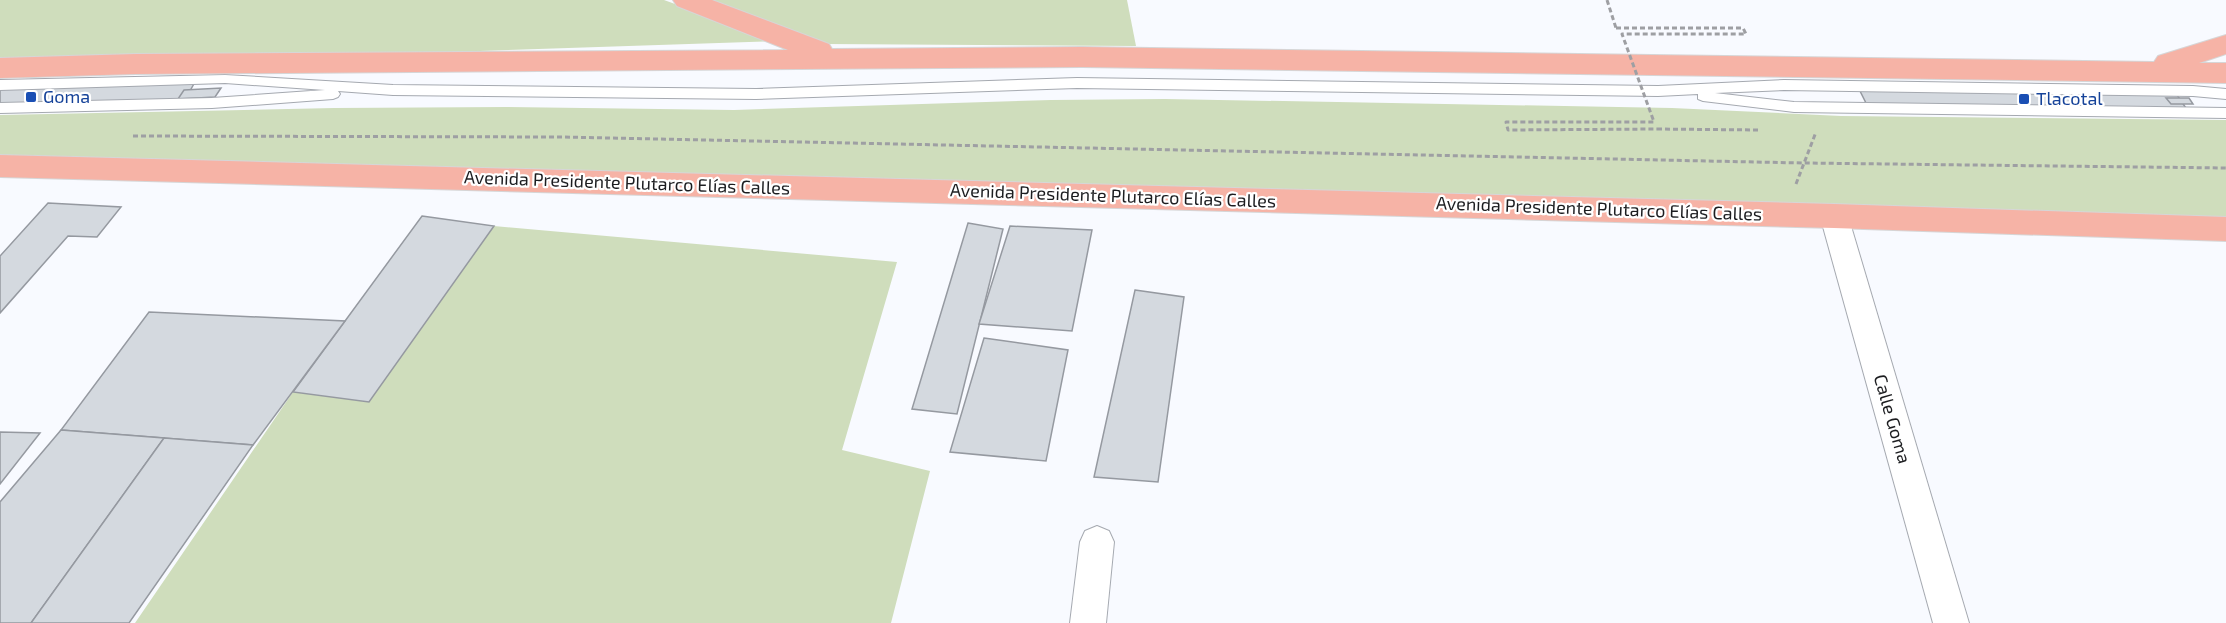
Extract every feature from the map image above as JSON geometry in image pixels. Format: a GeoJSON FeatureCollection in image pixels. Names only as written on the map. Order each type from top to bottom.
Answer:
{"type":"FeatureCollection","features":[{"type":"Feature","properties":{"kind":"main road"},"geometry":{"type":"LineString","coordinates":[[686,0],[838,58]]}},
{"type":"Feature","properties":{"kind":"main road"},"geometry":{"type":"LineString","coordinates":[[2142,71],[2226,44]]}},
{"type":"Feature","properties":{"kind":"main road"},"geometry":{"type":"LineString","coordinates":[[0,68],[136,64],[1082,57],[2226,73]]}},
{"type":"Feature","properties":{"kind":"main road","name":"Avenida Presidente Plutarco Elías Calles"},"geometry":{"type":"LineString","coordinates":[[0,166],[1828,215],[2226,229]]}},
{"type":"Feature","properties":{"kind":"street","name":"Calle Goma"},"geometry":{"type":"LineString","coordinates":[[1828,215],[1951,623]]}},
{"type":"Feature","properties":{"kind":"street"},"geometry":{"type":"LineString","coordinates":[[1088,623],[1097,542]]}},
{"type":"Feature","properties":{"kind":"lane"},"geometry":{"type":"LineString","coordinates":[[0,85],[225,80],[393,90],[756,94],[1077,83],[1658,91],[1784,85],[2193,91],[2226,94]]}},
{"type":"Feature","properties":{"kind":"lane"},"geometry":{"type":"LineString","coordinates":[[0,108],[212,103],[393,90]]}},
{"type":"Feature","properties":{"kind":"lane"},"geometry":{"type":"LineString","coordinates":[[1658,91],[1794,107],[2226,113]]}},
{"type":"Feature","properties":{"kind":"path"},"geometry":{"type":"LineString","coordinates":[[1607,0],[1616,28],[1743,28],[1746,34],[1622,34],[1654,122],[1506,122],[1508,130],[1760,130]]}},
{"type":"Feature","properties":{"kind":"path"},"geometry":{"type":"LineString","coordinates":[[1805,130],[1817,130],[1795,186],[1828,215]]}},
{"type":"Feature","properties":{"kind":"path"},"geometry":{"type":"LineString","coordinates":[[132,136],[562,136],[1803,163],[2226,168]]}},
{"type":"Feature","properties":{"kind":"green space"},"geometry":{"type":"Polygon","coordinates":[[[0,0],[664,0],[777,41],[0,67],[0,0]]]}},
{"type":"Feature","properties":{"kind":"green space"},"geometry":{"type":"Polygon","coordinates":[[[712,0],[1127,0],[1136,46],[826,44],[712,0]]]}},
{"type":"Feature","properties":{"kind":"green space"},"geometry":{"type":"Polygon","coordinates":[[[1165,99],[1672,108],[1841,116],[2226,120],[2226,218],[0,157],[0,115],[334,108],[506,107],[734,110],[1051,100],[1165,99]]]}},
{"type":"Feature","properties":{"kind":"green space"},"geometry":{"type":"Polygon","coordinates":[[[494,226],[897,262],[842,450],[930,471],[891,623],[135,623],[293,392],[369,402],[494,226]]]}},
{"type":"Feature","properties":{"kind":"building"},"geometry":{"type":"Polygon","coordinates":[[[195,82],[182,105],[0,109],[0,86],[195,82]]]}},
{"type":"Feature","properties":{"kind":"building"},"geometry":{"type":"Polygon","coordinates":[[[221,88],[215,97],[178,99],[184,90],[221,88]]]}},
{"type":"Feature","properties":{"kind":"building"},"geometry":{"type":"Polygon","coordinates":[[[1859,89],[2175,92],[2188,111],[1868,107],[1859,89]]]}},
{"type":"Feature","properties":{"kind":"building"},"geometry":{"type":"Polygon","coordinates":[[[2166,98],[2189,98],[2193,104],[2171,104],[2166,98]]]}},
{"type":"Feature","properties":{"kind":"building"},"geometry":{"type":"Polygon","coordinates":[[[48,203],[121,207],[97,237],[68,236],[0,313],[0,256],[48,203]]]}},
{"type":"Feature","properties":{"kind":"building"},"geometry":{"type":"Polygon","coordinates":[[[422,216],[494,226],[369,402],[293,392],[422,216]]]}},
{"type":"Feature","properties":{"kind":"building"},"geometry":{"type":"Polygon","coordinates":[[[968,223],[1003,229],[957,414],[912,409],[968,223]]]}},
{"type":"Feature","properties":{"kind":"building"},"geometry":{"type":"Polygon","coordinates":[[[1010,226],[1092,230],[1072,331],[979,324],[1010,226]]]}},
{"type":"Feature","properties":{"kind":"building"},"geometry":{"type":"Polygon","coordinates":[[[1135,290],[1184,297],[1158,482],[1094,477],[1135,290]]]}},
{"type":"Feature","properties":{"kind":"building"},"geometry":{"type":"Polygon","coordinates":[[[149,312],[345,321],[253,445],[61,430],[149,312]]]}},
{"type":"Feature","properties":{"kind":"building"},"geometry":{"type":"Polygon","coordinates":[[[984,338],[1068,350],[1046,461],[950,452],[984,338]]]}},
{"type":"Feature","properties":{"kind":"building"},"geometry":{"type":"Polygon","coordinates":[[[61,430],[164,438],[31,623],[0,623],[0,502],[61,430]]]}},
{"type":"Feature","properties":{"kind":"building"},"geometry":{"type":"Polygon","coordinates":[[[0,432],[40,433],[0,484],[0,432]]]}},
{"type":"Feature","properties":{"kind":"building"},"geometry":{"type":"Polygon","coordinates":[[[164,438],[253,445],[129,623],[31,623],[164,438]]]}},
{"type":"Feature","properties":{"kind":"place","name":"Goma"},"geometry":{"type":"Point","coordinates":[31,97]}},
{"type":"Feature","properties":{"kind":"place","name":"Tlacotal"},"geometry":{"type":"Point","coordinates":[2024,99]}}]}
